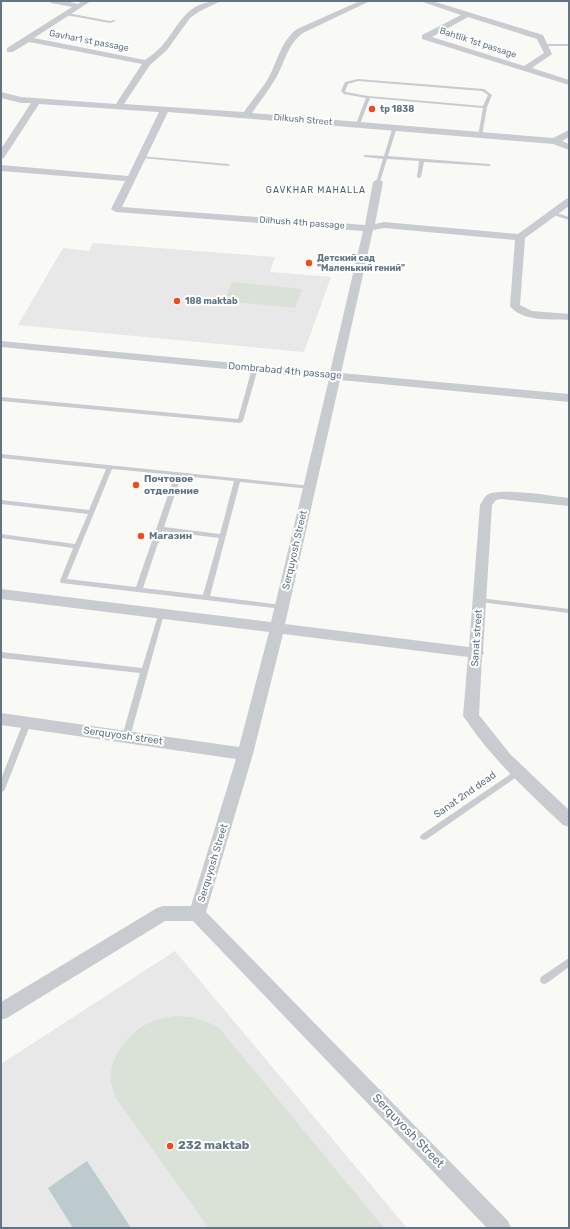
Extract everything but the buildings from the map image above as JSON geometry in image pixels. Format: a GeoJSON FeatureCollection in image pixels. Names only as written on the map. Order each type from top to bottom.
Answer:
{"type":"FeatureCollection","features":[{"type":"Feature","properties":{"kind":"street"},"geometry":{"type":"LineString","coordinates":[[54,1],[78,6]]}},
{"type":"Feature","properties":{"kind":"street","name":"Gavhar1 st passage"},"geometry":{"type":"LineString","coordinates":[[10,50],[87,1]]}},
{"type":"Feature","properties":{"kind":"street"},"geometry":{"type":"LineString","coordinates":[[119,105],[147,63],[164,48],[187,16],[197,9],[217,1]]}},
{"type":"Feature","properties":{"kind":"street"},"geometry":{"type":"LineString","coordinates":[[246,115],[272,77],[287,46],[294,36],[300,31],[366,1]]}},
{"type":"Feature","properties":{"kind":"street"},"geometry":{"type":"LineString","coordinates":[[424,1],[540,37],[548,54],[525,69]]}},
{"type":"Feature","properties":{"kind":"street","name":"Bahtlik 1st passage"},"geometry":{"type":"LineString","coordinates":[[466,15],[426,37],[569,83]]}},
{"type":"Feature","properties":{"kind":"street","name":"Gavhar1 st passage"},"geometry":{"type":"LineString","coordinates":[[28,39],[147,63]]}},
{"type":"Feature","properties":{"kind":"street","name":"Dilkush Street"},"geometry":{"type":"LineString","coordinates":[[1,95],[21,100],[119,105],[394,127],[555,142],[569,146]]}},
{"type":"Feature","properties":{"kind":"street"},"geometry":{"type":"LineString","coordinates":[[3,150],[37,101]]}},
{"type":"Feature","properties":{"kind":"street","name":"Dilhush 4th passage"},"geometry":{"type":"LineString","coordinates":[[165,109],[116,209],[370,228],[384,225],[520,237]]}},
{"type":"Feature","properties":{"kind":"street"},"geometry":{"type":"LineString","coordinates":[[555,142],[569,133]]}},
{"type":"Feature","properties":{"kind":"street"},"geometry":{"type":"LineString","coordinates":[[1,168],[131,179]]}},
{"type":"Feature","properties":{"kind":"street","name":"Serquyosh Street"},"geometry":{"type":"LineString","coordinates":[[197,914],[245,754],[277,629],[370,228],[378,182]]}},
{"type":"Feature","properties":{"kind":"street"},"geometry":{"type":"LineString","coordinates":[[569,201],[520,237],[515,306],[518,310],[526,313],[569,317]]}},
{"type":"Feature","properties":{"kind":"street","name":"Dombrabad 4th passage"},"geometry":{"type":"LineString","coordinates":[[1,344],[569,398]]}},
{"type":"Feature","properties":{"kind":"street","name":"Sanat street"},"geometry":{"type":"LineString","coordinates":[[569,502],[501,495],[492,497],[486,504],[477,653],[471,716],[480,730],[518,772],[569,820]]}},
{"type":"Feature","properties":{"kind":"street"},"geometry":{"type":"LineString","coordinates":[[1,594],[477,653]]}},
{"type":"Feature","properties":{"kind":"street","name":"Serquyosh street"},"geometry":{"type":"LineString","coordinates":[[1,720],[126,736],[245,754]]}},
{"type":"Feature","properties":{"kind":"street","name":"Serquyosh Street"},"geometry":{"type":"LineString","coordinates":[[1,1012],[163,913],[197,914],[501,1228]]}},
{"type":"Feature","properties":{"kind":"lane"},"geometry":{"type":"LineString","coordinates":[[66,14],[110,22],[114,21]]}},
{"type":"Feature","properties":{"kind":"lane"},"geometry":{"type":"LineString","coordinates":[[544,45],[569,45]]}},
{"type":"Feature","properties":{"kind":"lane"},"geometry":{"type":"LineString","coordinates":[[480,136],[485,107],[490,95],[483,90],[358,80],[346,84],[344,91],[347,95],[485,107]]}},
{"type":"Feature","properties":{"kind":"lane"},"geometry":{"type":"LineString","coordinates":[[358,124],[368,97]]}},
{"type":"Feature","properties":{"kind":"lane"},"geometry":{"type":"LineString","coordinates":[[378,182],[394,127]]}},
{"type":"Feature","properties":{"kind":"lane"},"geometry":{"type":"LineString","coordinates":[[365,156],[489,165]]}},
{"type":"Feature","properties":{"kind":"lane"},"geometry":{"type":"LineString","coordinates":[[142,157],[228,165]]}},
{"type":"Feature","properties":{"kind":"lane"},"geometry":{"type":"LineString","coordinates":[[419,177],[422,160]]}},
{"type":"Feature","properties":{"kind":"lane"},"geometry":{"type":"LineString","coordinates":[[552,213],[569,219]]}},
{"type":"Feature","properties":{"kind":"lane"},"geometry":{"type":"LineString","coordinates":[[1,399],[240,421],[255,368]]}},
{"type":"Feature","properties":{"kind":"lane"},"geometry":{"type":"LineString","coordinates":[[1,456],[310,487]]}},
{"type":"Feature","properties":{"kind":"lane"},"geometry":{"type":"LineString","coordinates":[[110,467],[63,581],[282,607]]}},
{"type":"Feature","properties":{"kind":"lane"},"geometry":{"type":"LineString","coordinates":[[139,590],[179,474]]}},
{"type":"Feature","properties":{"kind":"lane"},"geometry":{"type":"LineString","coordinates":[[206,598],[238,480]]}},
{"type":"Feature","properties":{"kind":"lane"},"geometry":{"type":"LineString","coordinates":[[1,502],[92,512]]}},
{"type":"Feature","properties":{"kind":"lane"},"geometry":{"type":"LineString","coordinates":[[160,529],[222,536]]}},
{"type":"Feature","properties":{"kind":"lane"},"geometry":{"type":"LineString","coordinates":[[1,536],[77,546]]}},
{"type":"Feature","properties":{"kind":"lane"},"geometry":{"type":"LineString","coordinates":[[480,600],[569,611]]}},
{"type":"Feature","properties":{"kind":"lane"},"geometry":{"type":"LineString","coordinates":[[126,736],[161,614]]}},
{"type":"Feature","properties":{"kind":"lane"},"geometry":{"type":"LineString","coordinates":[[1,655],[144,671]]}},
{"type":"Feature","properties":{"kind":"lane"},"geometry":{"type":"LineString","coordinates":[[1,789],[27,723]]}},
{"type":"Feature","properties":{"kind":"lane","name":"Sanat 2nd dead"},"geometry":{"type":"LineString","coordinates":[[424,837],[518,772]]}},
{"type":"Feature","properties":{"kind":"lane"},"geometry":{"type":"LineString","coordinates":[[544,980],[569,962]]}},
{"type":"Feature","properties":{"kind":"shaded area","name":"188 maktab"},"geometry":{"type":"Polygon","coordinates":[[[93,243],[275,257],[270,272],[331,277],[304,352],[18,325],[63,248],[89,251],[93,243]]]}},
{"type":"Feature","properties":{"kind":"shaded area"},"geometry":{"type":"Polygon","coordinates":[[[232,282],[302,289],[295,308],[224,301],[232,282]]]}},
{"type":"Feature","properties":{"kind":"shaded area","name":"232 maktab"},"geometry":{"type":"Polygon","coordinates":[[[175,951],[407,1228],[1,1228],[1,1064],[175,951]]]}},
{"type":"Feature","properties":{"kind":"shaded area"},"geometry":{"type":"Polygon","coordinates":[[[176,1016],[198,1019],[219,1028],[384,1228],[209,1228],[115,1097],[111,1082],[113,1065],[124,1043],[143,1026],[176,1016]]]}},
{"type":"Feature","properties":{"kind":"shaded area"},"geometry":{"type":"Polygon","coordinates":[[[87,1161],[131,1228],[73,1228],[48,1188],[87,1161]]]}},
{"type":"Feature","properties":{"kind":"place","name":"tp 1838"},"geometry":{"type":"Point","coordinates":[372,109]}},
{"type":"Feature","properties":{"kind":"place","name":"Детский сад \"Маленький гений\""},"geometry":{"type":"Point","coordinates":[309,263]}},
{"type":"Feature","properties":{"kind":"place","name":"188 maktab"},"geometry":{"type":"Point","coordinates":[177,301]}},
{"type":"Feature","properties":{"kind":"place","name":"Почтовое отделение"},"geometry":{"type":"Point","coordinates":[136,485]}},
{"type":"Feature","properties":{"kind":"place","name":"Магазин"},"geometry":{"type":"Point","coordinates":[141,536]}},
{"type":"Feature","properties":{"kind":"place","name":"232 maktab"},"geometry":{"type":"Point","coordinates":[170,1146]}},
{"type":"Feature","properties":{"kind":"district","name":"GAVKHAR MAHALLA"},"geometry":{"type":"Point","coordinates":[316,190]}}]}
